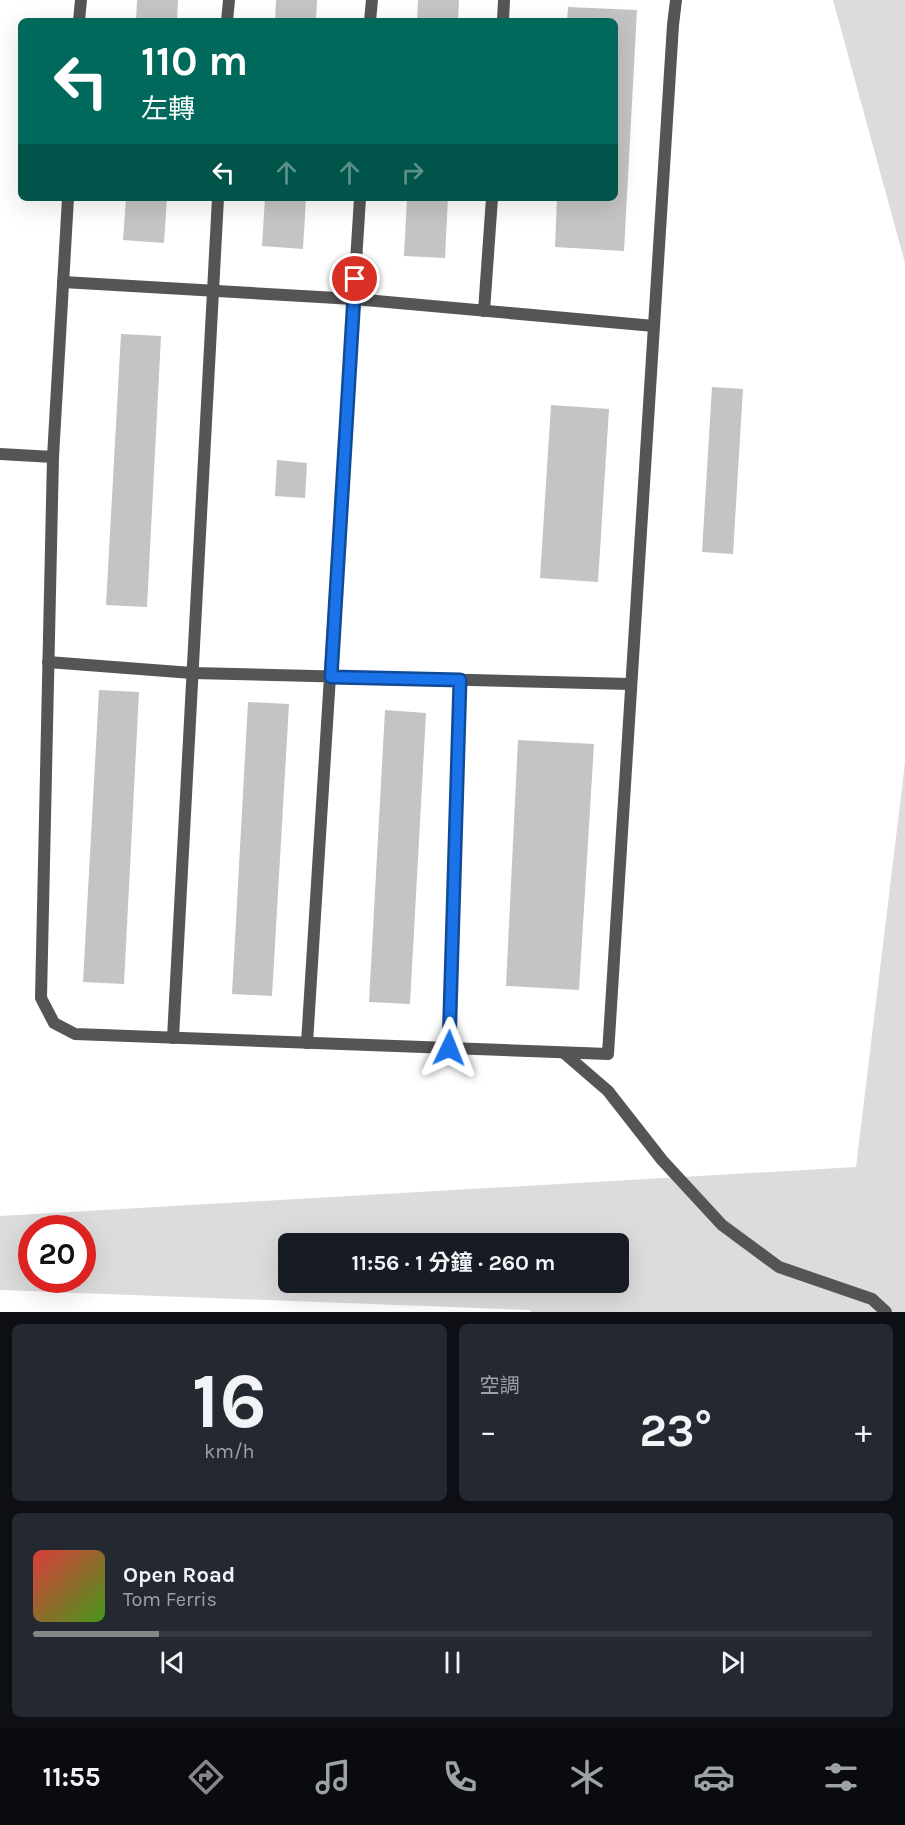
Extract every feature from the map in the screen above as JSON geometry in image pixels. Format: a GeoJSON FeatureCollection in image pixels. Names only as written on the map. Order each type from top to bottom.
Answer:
{"type":"FeatureCollection","features":[{"type":"Feature","properties":{"kind":"lane"},"geometry":{"type":"LineString","coordinates":[[80,18],[81,0]]}},
{"type":"Feature","properties":{"kind":"lane"},"geometry":{"type":"LineString","coordinates":[[227,18],[229,0]]}},
{"type":"Feature","properties":{"kind":"lane"},"geometry":{"type":"LineString","coordinates":[[370,18],[372,0]]}},
{"type":"Feature","properties":{"kind":"lane"},"geometry":{"type":"LineString","coordinates":[[503,18],[504,0]]}},
{"type":"Feature","properties":{"kind":"lane"},"geometry":{"type":"LineString","coordinates":[[68,201],[52,457],[41,998],[54,1023],[75,1034],[608,1054],[676,0]]}},
{"type":"Feature","properties":{"kind":"lane"},"geometry":{"type":"LineString","coordinates":[[173,1038],[218,201]]}},
{"type":"Feature","properties":{"kind":"lane"},"geometry":{"type":"LineString","coordinates":[[307,1043],[360,201]]}},
{"type":"Feature","properties":{"kind":"lane"},"geometry":{"type":"LineString","coordinates":[[484,310],[492,201]]}},
{"type":"Feature","properties":{"kind":"lane"},"geometry":{"type":"LineString","coordinates":[[63,282],[354,299],[654,326]]}},
{"type":"Feature","properties":{"kind":"lane"},"geometry":{"type":"LineString","coordinates":[[0,454],[52,457]]}},
{"type":"Feature","properties":{"kind":"lane"},"geometry":{"type":"LineString","coordinates":[[48,662],[192,673],[631,684]]}},
{"type":"Feature","properties":{"kind":"lane"},"geometry":{"type":"LineString","coordinates":[[449,1048],[460,680]]}},
{"type":"Feature","properties":{"kind":"lane"},"geometry":{"type":"LineString","coordinates":[[564,1053],[608,1091],[662,1160],[722,1225],[779,1267],[872,1299],[886,1312]]}},
{"type":"Feature","properties":{"kind":"shaded area"},"geometry":{"type":"Polygon","coordinates":[[[833,0],[905,0],[905,263],[833,0]]]}},
{"type":"Feature","properties":{"kind":"shaded area"},"geometry":{"type":"Polygon","coordinates":[[[905,763],[905,1312],[530,1312],[531,1310],[80,1293],[96,1293],[96,1215],[18,1215],[18,1291],[0,1290],[0,1216],[856,1167],[905,763]]]}},
{"type":"Feature","properties":{"kind":"building"},"geometry":{"type":"Polygon","coordinates":[[[137,0],[178,0],[177,18],[136,18],[137,0]]]}},
{"type":"Feature","properties":{"kind":"building"},"geometry":{"type":"Polygon","coordinates":[[[276,0],[317,0],[316,18],[275,18],[276,0]]]}},
{"type":"Feature","properties":{"kind":"building"},"geometry":{"type":"Polygon","coordinates":[[[418,0],[459,0],[458,18],[417,18],[418,0]]]}},
{"type":"Feature","properties":{"kind":"building"},"geometry":{"type":"Polygon","coordinates":[[[568,7],[637,10],[624,251],[555,247],[557,201],[618,201],[618,18],[567,18],[568,7]]]}},
{"type":"Feature","properties":{"kind":"building"},"geometry":{"type":"Polygon","coordinates":[[[126,201],[167,201],[164,243],[123,240],[126,201]]]}},
{"type":"Feature","properties":{"kind":"building"},"geometry":{"type":"Polygon","coordinates":[[[265,201],[306,201],[303,249],[262,246],[265,201]]]}},
{"type":"Feature","properties":{"kind":"building"},"geometry":{"type":"Polygon","coordinates":[[[407,201],[448,201],[445,258],[404,256],[407,201]]]}},
{"type":"Feature","properties":{"kind":"building"},"geometry":{"type":"Polygon","coordinates":[[[121,334],[161,336],[147,607],[106,605],[121,334]]]}},
{"type":"Feature","properties":{"kind":"building"},"geometry":{"type":"Polygon","coordinates":[[[712,387],[743,389],[733,554],[702,552],[712,387]]]}},
{"type":"Feature","properties":{"kind":"building"},"geometry":{"type":"Polygon","coordinates":[[[551,405],[609,409],[598,582],[540,578],[551,405]]]}},
{"type":"Feature","properties":{"kind":"building"},"geometry":{"type":"Polygon","coordinates":[[[277,460],[307,463],[305,498],[275,496],[277,460]]]}},
{"type":"Feature","properties":{"kind":"building"},"geometry":{"type":"Polygon","coordinates":[[[99,690],[139,692],[124,984],[83,982],[99,690]]]}},
{"type":"Feature","properties":{"kind":"building"},"geometry":{"type":"Polygon","coordinates":[[[248,702],[289,704],[272,996],[232,994],[248,702]]]}},
{"type":"Feature","properties":{"kind":"building"},"geometry":{"type":"Polygon","coordinates":[[[385,710],[426,713],[410,1004],[369,1002],[385,710]]]}},
{"type":"Feature","properties":{"kind":"building"},"geometry":{"type":"Polygon","coordinates":[[[518,740],[594,744],[579,990],[506,986],[518,740]]]}},
{"type":"Feature","properties":{"kind":"route"},"geometry":{"type":"LineString","coordinates":[[355,279],[331,677],[460,680],[449,1048]]}}]}
